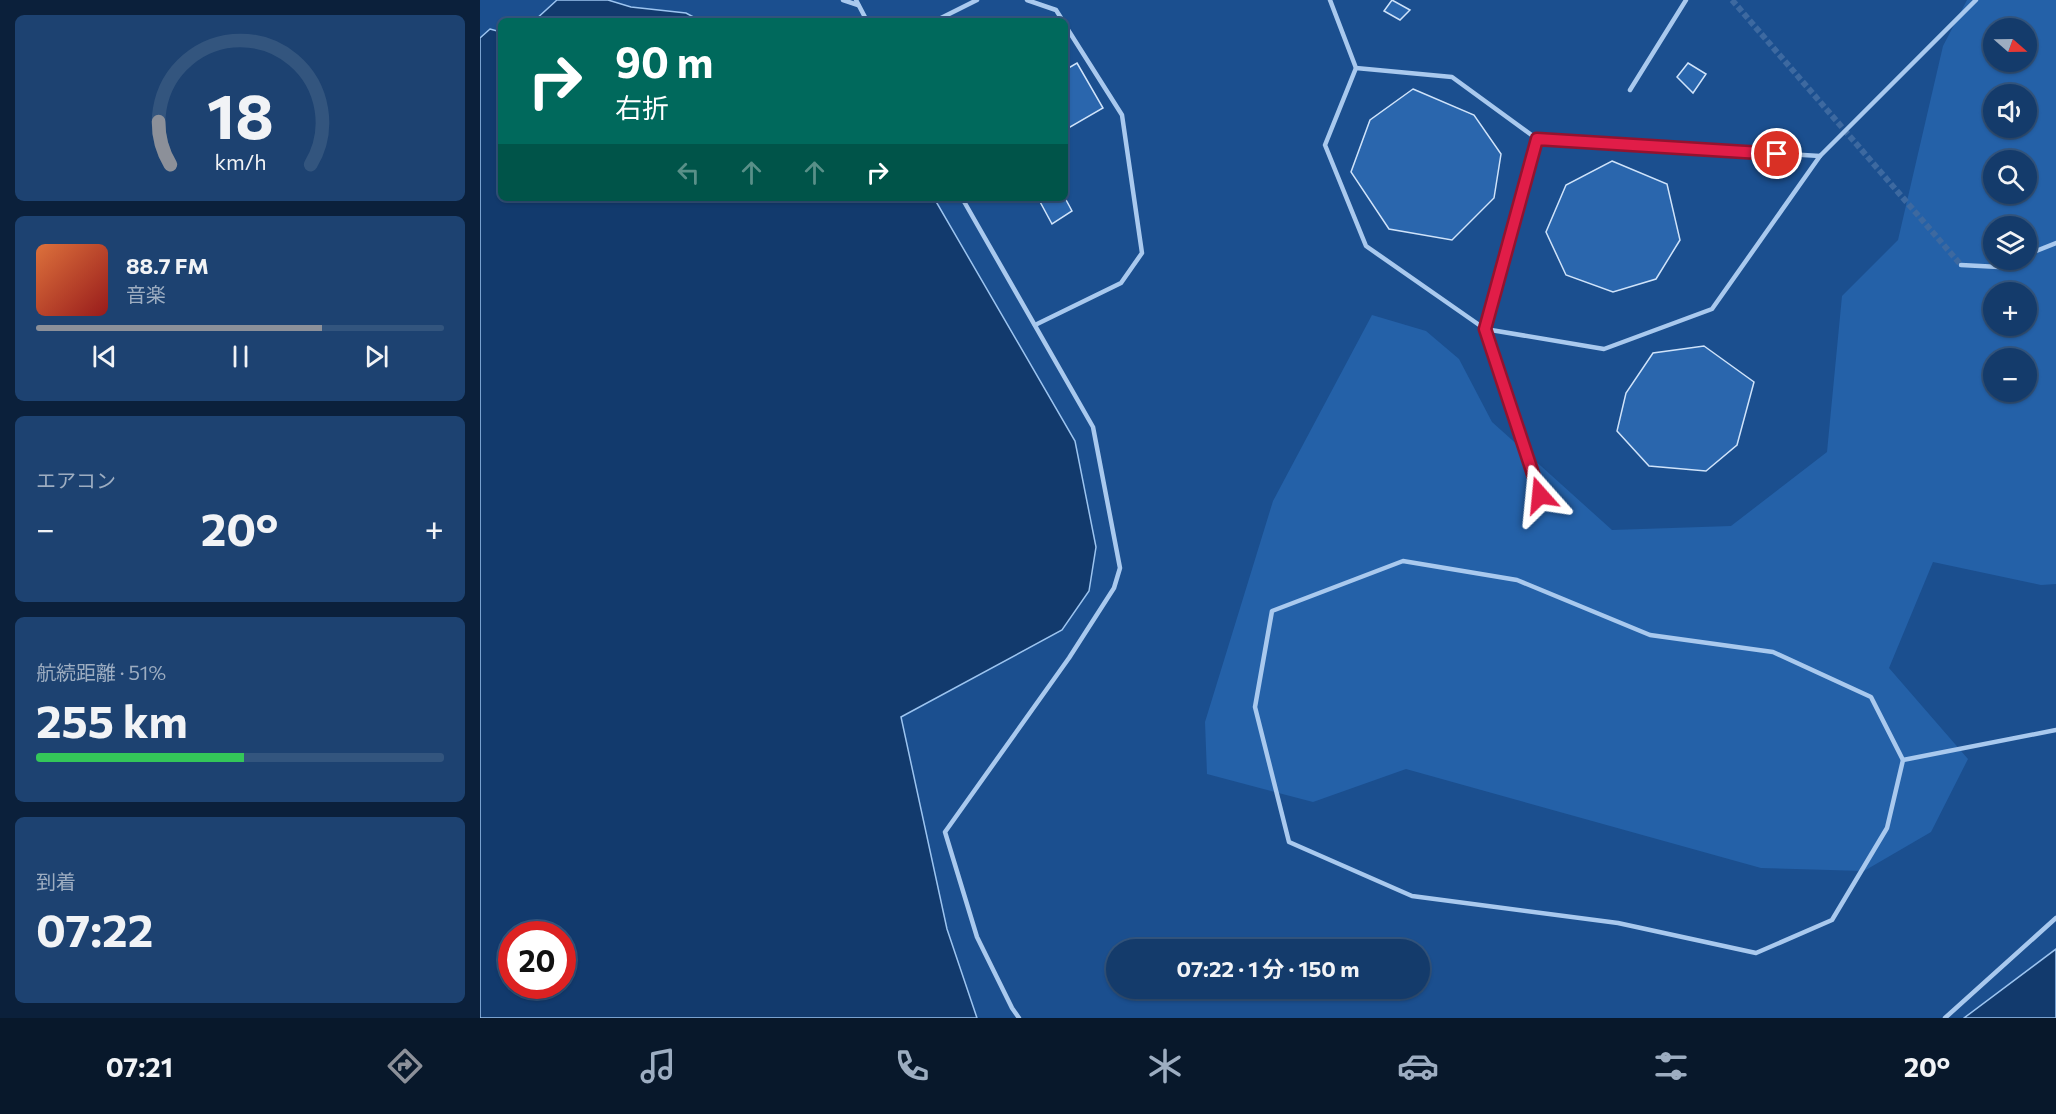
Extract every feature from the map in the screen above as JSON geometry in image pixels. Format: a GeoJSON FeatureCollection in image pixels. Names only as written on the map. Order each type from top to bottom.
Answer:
{"type":"FeatureCollection","features":[{"type":"Feature","properties":{"kind":"lane"},"geometry":{"type":"LineString","coordinates":[[843,0],[857,3],[865,18]]}},
{"type":"Feature","properties":{"kind":"lane"},"geometry":{"type":"LineString","coordinates":[[941,18],[977,0]]}},
{"type":"Feature","properties":{"kind":"lane"},"geometry":{"type":"LineString","coordinates":[[1027,0],[1056,10],[1061,18]]}},
{"type":"Feature","properties":{"kind":"lane"},"geometry":{"type":"LineString","coordinates":[[1330,0],[1356,68],[1325,145],[1366,246],[1485,329],[1604,349],[1712,309],[1820,156],[1976,0]]}},
{"type":"Feature","properties":{"kind":"lane"},"geometry":{"type":"LineString","coordinates":[[1630,90],[1686,0]]}},
{"type":"Feature","properties":{"kind":"lane"},"geometry":{"type":"LineString","coordinates":[[1035,325],[1121,283],[1142,253],[1122,115],[1068,29]]}},
{"type":"Feature","properties":{"kind":"lane"},"geometry":{"type":"LineString","coordinates":[[1356,68],[1452,77],[1537,139],[1820,156]]}},
{"type":"Feature","properties":{"kind":"lane"},"geometry":{"type":"LineString","coordinates":[[1537,139],[1485,329],[1540,495]]}},
{"type":"Feature","properties":{"kind":"lane"},"geometry":{"type":"LineString","coordinates":[[964,201],[1093,427],[1120,568],[1114,588],[1069,658],[945,832],[977,937],[1019,1018]]}},
{"type":"Feature","properties":{"kind":"lane"},"geometry":{"type":"LineString","coordinates":[[2037,251],[2056,243]]}},
{"type":"Feature","properties":{"kind":"lane"},"geometry":{"type":"LineString","coordinates":[[1961,265],[1983,266]]}},
{"type":"Feature","properties":{"kind":"lane"},"geometry":{"type":"LineString","coordinates":[[1403,561],[1517,580],[1650,635],[1773,652],[1871,697],[1903,760],[1887,828],[1832,920],[1756,953],[1618,923],[1413,896],[1289,842],[1255,708],[1272,611],[1403,561]]}},
{"type":"Feature","properties":{"kind":"lane"},"geometry":{"type":"LineString","coordinates":[[1903,760],[2056,730]]}},
{"type":"Feature","properties":{"kind":"lane"},"geometry":{"type":"LineString","coordinates":[[1945,1018],[2056,918]]}},
{"type":"Feature","properties":{"kind":"shaded area"},"geometry":{"type":"Polygon","coordinates":[[[557,0],[608,0],[631,7],[686,13],[695,18],[537,18],[557,0]]]}},
{"type":"Feature","properties":{"kind":"shaded area"},"geometry":{"type":"Polygon","coordinates":[[[1967,0],[2056,0],[2056,584],[2041,585],[1933,562],[1889,668],[1968,759],[1931,832],[1864,871],[1761,868],[1406,769],[1313,802],[1207,774],[1205,722],[1273,501],[1372,315],[1426,331],[1459,359],[1492,422],[1612,530],[1731,526],[1827,452],[1842,296],[1898,240],[1943,46],[1967,0]]]}},
{"type":"Feature","properties":{"kind":"shaded area"},"geometry":{"type":"Polygon","coordinates":[[[490,29],[498,31],[498,201],[936,201],[1075,441],[1096,547],[1089,591],[1062,630],[901,717],[947,929],[977,1018],[480,1018],[480,38],[490,29]]]}},
{"type":"Feature","properties":{"kind":"shaded area"},"geometry":{"type":"Polygon","coordinates":[[[2056,949],[2056,1018],[1964,1018],[2056,949]]]}},
{"type":"Feature","properties":{"kind":"building"},"geometry":{"type":"Polygon","coordinates":[[[1392,0],[1410,10],[1400,20],[1384,11],[1392,0]]]}},
{"type":"Feature","properties":{"kind":"building"},"geometry":{"type":"Polygon","coordinates":[[[1077,63],[1103,108],[1068,128],[1068,68],[1077,63]]]}},
{"type":"Feature","properties":{"kind":"building"},"geometry":{"type":"Polygon","coordinates":[[[1688,63],[1706,74],[1693,93],[1677,77],[1688,63]]]}},
{"type":"Feature","properties":{"kind":"building"},"geometry":{"type":"Polygon","coordinates":[[[1413,89],[1474,115],[1501,154],[1494,198],[1452,240],[1389,229],[1351,172],[1370,120],[1413,89]]]}},
{"type":"Feature","properties":{"kind":"building"},"geometry":{"type":"Polygon","coordinates":[[[1612,161],[1667,184],[1680,240],[1656,279],[1613,292],[1566,275],[1546,232],[1566,185],[1612,161]]]}},
{"type":"Feature","properties":{"kind":"building"},"geometry":{"type":"Polygon","coordinates":[[[1040,201],[1067,201],[1072,211],[1052,224],[1040,201]]]}},
{"type":"Feature","properties":{"kind":"building"},"geometry":{"type":"Polygon","coordinates":[[[1704,346],[1754,382],[1737,445],[1706,471],[1649,466],[1617,431],[1626,393],[1653,353],[1704,346]]]}},
{"type":"Feature","properties":{"kind":"tunnel"},"geometry":{"type":"LineString","coordinates":[[1732,0],[1961,265]]}},
{"type":"Feature","properties":{"kind":"route"},"geometry":{"type":"LineString","coordinates":[[1540,495],[1485,329],[1537,139],[1777,154]]}}]}
